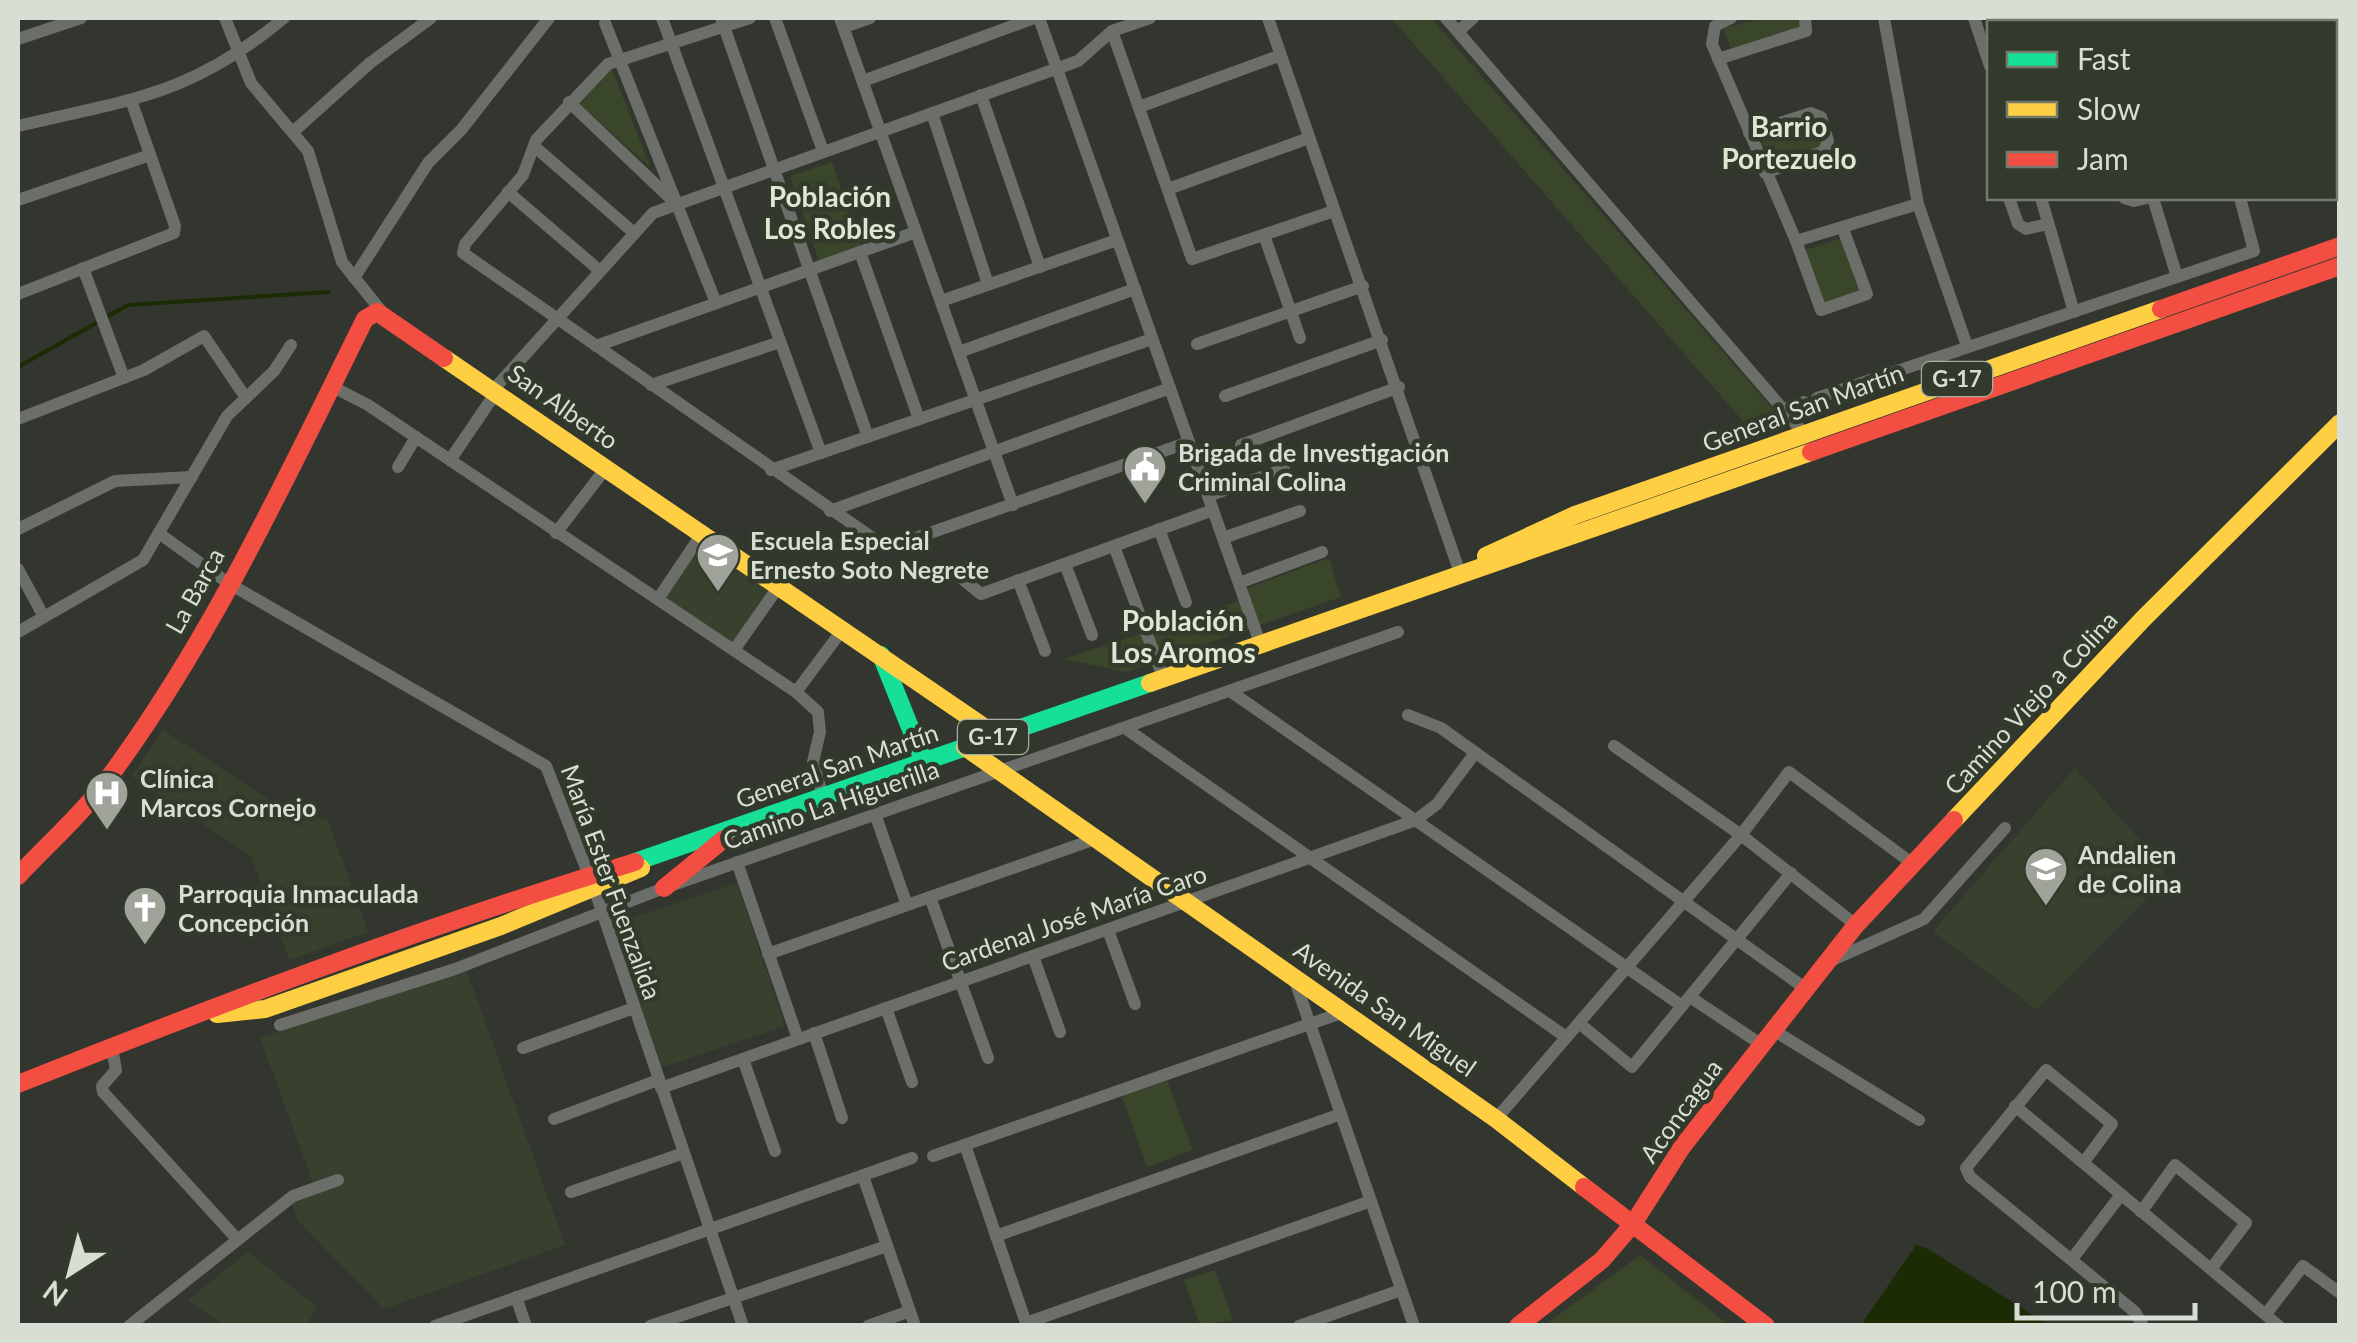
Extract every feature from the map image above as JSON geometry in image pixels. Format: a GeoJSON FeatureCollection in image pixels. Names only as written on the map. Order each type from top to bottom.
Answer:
{"type":"FeatureCollection","features":[{"type":"Feature","properties":{"kind":"main road","name":"General San Martín"},"geometry":{"type":"LineString","coordinates":[[18,1084],[196,1016],[265,1009],[321,979],[738,827],[1460,573],[1575,515],[2340,246]]}},
{"type":"Feature","properties":{"kind":"main road","name":"General San Martín"},"geometry":{"type":"LineString","coordinates":[[1460,573],[1485,568],[2340,266]]}},
{"type":"Feature","properties":{"kind":"main road","name":"La Barca"},"geometry":{"type":"LineString","coordinates":[[21,865],[72,822],[124,758],[164,698],[365,319],[382,312]]}},
{"type":"Feature","properties":{"kind":"main road","name":"San Alberto"},"geometry":{"type":"LineString","coordinates":[[382,312],[997,736]]}},
{"type":"Feature","properties":{"kind":"main road","name":"Camino Viejo a Colina"},"geometry":{"type":"LineString","coordinates":[[1767,1037],[1856,925],[2144,619],[2340,423]]}},
{"type":"Feature","properties":{"kind":"main road"},"geometry":{"type":"LineString","coordinates":[[881,655],[924,762]]}},
{"type":"Feature","properties":{"kind":"main road","name":"Avenida San Miguel"},"geometry":{"type":"LineString","coordinates":[[965,747],[1496,1119],[1766,1326]]}},
{"type":"Feature","properties":{"kind":"main road"},"geometry":{"type":"LineString","coordinates":[[664,888],[738,827]]}},
{"type":"Feature","properties":{"kind":"main road","name":"Aconcagua"},"geometry":{"type":"LineString","coordinates":[[1518,1326],[1602,1260],[1633,1224],[1682,1147],[1767,1037]]}},
{"type":"Feature","properties":{"kind":"street"},"geometry":{"type":"LineString","coordinates":[[18,39],[81,18]]}},
{"type":"Feature","properties":{"kind":"street","name":"San Alberto"},"geometry":{"type":"LineString","coordinates":[[225,18],[252,83],[308,152],[342,262],[382,312]]}},
{"type":"Feature","properties":{"kind":"street"},"geometry":{"type":"LineString","coordinates":[[18,126],[132,102],[194,79],[240,52],[284,18]]}},
{"type":"Feature","properties":{"kind":"street"},"geometry":{"type":"LineString","coordinates":[[294,131],[370,63],[431,18]]}},
{"type":"Feature","properties":{"kind":"street"},"geometry":{"type":"LineString","coordinates":[[354,278],[428,164],[461,130],[549,18]]}},
{"type":"Feature","properties":{"kind":"street"},"geometry":{"type":"LineString","coordinates":[[662,18],[821,453]]}},
{"type":"Feature","properties":{"kind":"street"},"geometry":{"type":"LineString","coordinates":[[750,18],[723,22],[608,64],[569,102],[535,146],[529,165],[464,244],[464,253],[887,548],[1189,442]]}},
{"type":"Feature","properties":{"kind":"street"},"geometry":{"type":"LineString","coordinates":[[775,18],[824,151]]}},
{"type":"Feature","properties":{"kind":"street"},"geometry":{"type":"LineString","coordinates":[[870,18],[842,22],[1013,505]]}},
{"type":"Feature","properties":{"kind":"street"},"geometry":{"type":"LineString","coordinates":[[863,81],[1036,18],[1260,643]]}},
{"type":"Feature","properties":{"kind":"street"},"geometry":{"type":"LineString","coordinates":[[450,460],[495,390],[646,217],[1086,58],[1112,31],[1150,18]]}},
{"type":"Feature","properties":{"kind":"street"},"geometry":{"type":"LineString","coordinates":[[1268,18],[1399,387],[1460,573]]}},
{"type":"Feature","properties":{"kind":"street"},"geometry":{"type":"LineString","coordinates":[[1446,18],[1818,450]]}},
{"type":"Feature","properties":{"kind":"street"},"geometry":{"type":"LineString","coordinates":[[1458,31],[1473,18]]}},
{"type":"Feature","properties":{"kind":"street"},"geometry":{"type":"LineString","coordinates":[[1731,18],[1721,20],[1711,34],[1718,60],[1796,241],[1821,310],[1867,294],[1843,229]]}},
{"type":"Feature","properties":{"kind":"street"},"geometry":{"type":"LineString","coordinates":[[1718,60],[1806,30],[1805,18]]}},
{"type":"Feature","properties":{"kind":"street"},"geometry":{"type":"LineString","coordinates":[[1884,18],[1918,204],[1967,346]]}},
{"type":"Feature","properties":{"kind":"street"},"geometry":{"type":"LineString","coordinates":[[1974,18],[1987,57]]}},
{"type":"Feature","properties":{"kind":"street"},"geometry":{"type":"LineString","coordinates":[[723,22],[868,436]]}},
{"type":"Feature","properties":{"kind":"street"},"geometry":{"type":"LineString","coordinates":[[605,23],[716,303]]}},
{"type":"Feature","properties":{"kind":"street"},"geometry":{"type":"LineString","coordinates":[[1112,31],[1192,259],[1334,211]]}},
{"type":"Feature","properties":{"kind":"street"},"geometry":{"type":"LineString","coordinates":[[1139,107],[1280,55]]}},
{"type":"Feature","properties":{"kind":"street"},"geometry":{"type":"LineString","coordinates":[[981,95],[1040,267]]}},
{"type":"Feature","properties":{"kind":"street"},"geometry":{"type":"LineString","coordinates":[[18,294],[167,238],[176,226],[132,102]]}},
{"type":"Feature","properties":{"kind":"street"},"geometry":{"type":"LineString","coordinates":[[569,102],[676,204]]}},
{"type":"Feature","properties":{"kind":"street"},"geometry":{"type":"LineString","coordinates":[[932,113],[988,284]]}},
{"type":"Feature","properties":{"kind":"street"},"geometry":{"type":"LineString","coordinates":[[1748,133],[1812,113],[1821,117],[1828,141],[1824,151],[1765,173]]}},
{"type":"Feature","properties":{"kind":"street"},"geometry":{"type":"LineString","coordinates":[[1168,189],[1309,138]]}},
{"type":"Feature","properties":{"kind":"street"},"geometry":{"type":"LineString","coordinates":[[535,146],[632,232]]}},
{"type":"Feature","properties":{"kind":"street"},"geometry":{"type":"LineString","coordinates":[[18,200],[150,155]]}},
{"type":"Feature","properties":{"kind":"street"},"geometry":{"type":"LineString","coordinates":[[508,192],[599,270]]}},
{"type":"Feature","properties":{"kind":"street"},"geometry":{"type":"LineString","coordinates":[[2010,200],[2018,224],[2026,229],[2048,224]]}},
{"type":"Feature","properties":{"kind":"street"},"geometry":{"type":"LineString","coordinates":[[2041,200],[2074,312]]}},
{"type":"Feature","properties":{"kind":"street"},"geometry":{"type":"LineString","coordinates":[[2151,200],[2177,277]]}},
{"type":"Feature","properties":{"kind":"street"},"geometry":{"type":"LineString","coordinates":[[1785,409],[2254,251],[2238,201]]}},
{"type":"Feature","properties":{"kind":"street"},"geometry":{"type":"LineString","coordinates":[[1796,241],[1918,204]]}},
{"type":"Feature","properties":{"kind":"street"},"geometry":{"type":"LineString","coordinates":[[596,346],[916,232]]}},
{"type":"Feature","properties":{"kind":"street"},"geometry":{"type":"LineString","coordinates":[[1264,235],[1300,338]]}},
{"type":"Feature","properties":{"kind":"street"},"geometry":{"type":"LineString","coordinates":[[941,301],[1117,240]]}},
{"type":"Feature","properties":{"kind":"street"},"geometry":{"type":"LineString","coordinates":[[860,252],[920,418]]}},
{"type":"Feature","properties":{"kind":"street"},"geometry":{"type":"LineString","coordinates":[[82,268],[124,378]]}},
{"type":"Feature","properties":{"kind":"street"},"geometry":{"type":"LineString","coordinates":[[1197,344],[1363,286]]}},
{"type":"Feature","properties":{"kind":"street"},"geometry":{"type":"LineString","coordinates":[[959,352],[1135,290]]}},
{"type":"Feature","properties":{"kind":"street"},"geometry":{"type":"LineString","coordinates":[[18,419],[124,378],[204,336],[246,398]]}},
{"type":"Feature","properties":{"kind":"street"},"geometry":{"type":"LineString","coordinates":[[771,470],[1152,339]]}},
{"type":"Feature","properties":{"kind":"street"},"geometry":{"type":"LineString","coordinates":[[1226,396],[1382,340]]}},
{"type":"Feature","properties":{"kind":"street"},"geometry":{"type":"LineString","coordinates":[[651,385],[780,342]]}},
{"type":"Feature","properties":{"kind":"street"},"geometry":{"type":"LineString","coordinates":[[18,632],[133,568],[160,534],[218,429],[274,371],[290,345]]}},
{"type":"Feature","properties":{"kind":"street"},"geometry":{"type":"LineString","coordinates":[[332,387],[450,460],[796,692],[818,712],[820,732],[813,762],[823,797]]}},
{"type":"Feature","properties":{"kind":"street"},"geometry":{"type":"LineString","coordinates":[[1240,445],[1399,387]]}},
{"type":"Feature","properties":{"kind":"street"},"geometry":{"type":"LineString","coordinates":[[830,511],[1170,388]]}},
{"type":"Feature","properties":{"kind":"street"},"geometry":{"type":"LineString","coordinates":[[398,467],[416,438]]}},
{"type":"Feature","properties":{"kind":"street"},"geometry":{"type":"LineString","coordinates":[[556,532],[606,468]]}},
{"type":"Feature","properties":{"kind":"street"},"geometry":{"type":"LineString","coordinates":[[960,577],[981,594],[1159,529],[1284,469]]}},
{"type":"Feature","properties":{"kind":"street"},"geometry":{"type":"LineString","coordinates":[[18,529],[115,481],[192,477]]}},
{"type":"Feature","properties":{"kind":"street"},"geometry":{"type":"LineString","coordinates":[[1223,538],[1300,511]]}},
{"type":"Feature","properties":{"kind":"street"},"geometry":{"type":"LineString","coordinates":[[1159,529],[1186,602]]}},
{"type":"Feature","properties":{"kind":"street","name":"María Ester Fuenzalida"},"geometry":{"type":"LineString","coordinates":[[160,534],[228,583],[546,766],[591,882],[743,1326]]}},
{"type":"Feature","properties":{"kind":"street"},"geometry":{"type":"LineString","coordinates":[[658,599],[702,534]]}},
{"type":"Feature","properties":{"kind":"street"},"geometry":{"type":"LineString","coordinates":[[1114,546],[1163,677]]}},
{"type":"Feature","properties":{"kind":"street"},"geometry":{"type":"LineString","coordinates":[[1239,583],[1322,552]]}},
{"type":"Feature","properties":{"kind":"street"},"geometry":{"type":"LineString","coordinates":[[1065,564],[1092,635]]}},
{"type":"Feature","properties":{"kind":"street"},"geometry":{"type":"LineString","coordinates":[[18,568],[44,617]]}},
{"type":"Feature","properties":{"kind":"street"},"geometry":{"type":"LineString","coordinates":[[1018,580],[1046,652]]}},
{"type":"Feature","properties":{"kind":"street"},"geometry":{"type":"LineString","coordinates":[[734,650],[779,586]]}},
{"type":"Feature","properties":{"kind":"street"},"geometry":{"type":"LineString","coordinates":[[796,692],[843,629]]}},
{"type":"Feature","properties":{"kind":"street","name":"Camino La Higuerilla"},"geometry":{"type":"LineString","coordinates":[[280,1026],[455,969],[664,888],[1398,632]]}},
{"type":"Feature","properties":{"kind":"street"},"geometry":{"type":"LineString","coordinates":[[1230,690],[1625,967],[1686,1001],[1767,1037],[1919,1120]]}},
{"type":"Feature","properties":{"kind":"street"},"geometry":{"type":"LineString","coordinates":[[1408,715],[1441,728],[1806,989]]}},
{"type":"Feature","properties":{"kind":"street"},"geometry":{"type":"LineString","coordinates":[[1126,728],[1566,1037]]}},
{"type":"Feature","properties":{"kind":"street"},"geometry":{"type":"LineString","coordinates":[[1614,746],[1741,835],[1856,925]]}},
{"type":"Feature","properties":{"kind":"street","name":"Cardenal José María Caro"},"geometry":{"type":"LineString","coordinates":[[554,1118],[742,1059],[1416,820],[1436,804],[1475,753]]}},
{"type":"Feature","properties":{"kind":"street"},"geometry":{"type":"LineString","coordinates":[[1496,1119],[1741,835],[1789,772],[1913,864]]}},
{"type":"Feature","properties":{"kind":"street"},"geometry":{"type":"LineString","coordinates":[[875,814],[908,905]]}},
{"type":"Feature","properties":{"kind":"street"},"geometry":{"type":"LineString","coordinates":[[1826,963],[1924,919],[2006,828]]}},
{"type":"Feature","properties":{"kind":"street"},"geometry":{"type":"LineString","coordinates":[[768,954],[1100,838]]}},
{"type":"Feature","properties":{"kind":"street"},"geometry":{"type":"LineString","coordinates":[[737,862],[798,1039]]}},
{"type":"Feature","properties":{"kind":"street"},"geometry":{"type":"LineString","coordinates":[[1578,1023],[1632,1068],[1790,873]]}},
{"type":"Feature","properties":{"kind":"street"},"geometry":{"type":"LineString","coordinates":[[930,897],[988,1058]]}},
{"type":"Feature","properties":{"kind":"street"},"geometry":{"type":"LineString","coordinates":[[1108,930],[1135,1004]]}},
{"type":"Feature","properties":{"kind":"street"},"geometry":{"type":"LineString","coordinates":[[1033,956],[1060,1032]]}},
{"type":"Feature","properties":{"kind":"street"},"geometry":{"type":"LineString","coordinates":[[1293,975],[1414,1326]]}},
{"type":"Feature","properties":{"kind":"street"},"geometry":{"type":"LineString","coordinates":[[321,979],[331,1008]]}},
{"type":"Feature","properties":{"kind":"street"},"geometry":{"type":"LineString","coordinates":[[523,1048],[634,1008]]}},
{"type":"Feature","properties":{"kind":"street"},"geometry":{"type":"LineString","coordinates":[[886,1008],[912,1082]]}},
{"type":"Feature","properties":{"kind":"street"},"geometry":{"type":"LineString","coordinates":[[933,1156],[1344,1012]]}},
{"type":"Feature","properties":{"kind":"street"},"geometry":{"type":"LineString","coordinates":[[814,1034],[842,1118]]}},
{"type":"Feature","properties":{"kind":"street"},"geometry":{"type":"LineString","coordinates":[[112,1048],[116,1070],[102,1086],[103,1092],[238,1239]]}},
{"type":"Feature","properties":{"kind":"street"},"geometry":{"type":"LineString","coordinates":[[742,1059],[775,1151]]}},
{"type":"Feature","properties":{"kind":"street"},"geometry":{"type":"LineString","coordinates":[[2084,1162],[2112,1124],[2046,1070],[1966,1168],[1970,1177],[2135,1312],[2143,1326]]}},
{"type":"Feature","properties":{"kind":"street"},"geometry":{"type":"LineString","coordinates":[[2015,1106],[2279,1326]]}},
{"type":"Feature","properties":{"kind":"street"},"geometry":{"type":"LineString","coordinates":[[996,1236],[1341,1114]]}},
{"type":"Feature","properties":{"kind":"street"},"geometry":{"type":"LineString","coordinates":[[965,1145],[1027,1324],[1371,1201]]}},
{"type":"Feature","properties":{"kind":"street"},"geometry":{"type":"LineString","coordinates":[[571,1192],[684,1154]]}},
{"type":"Feature","properties":{"kind":"street"},"geometry":{"type":"LineString","coordinates":[[435,1326],[912,1158]]}},
{"type":"Feature","properties":{"kind":"street"},"geometry":{"type":"LineString","coordinates":[[2141,1212],[2175,1165],[2212,1193],[2246,1224],[2210,1269]]}},
{"type":"Feature","properties":{"kind":"street"},"geometry":{"type":"LineString","coordinates":[[863,1176],[915,1326]]}},
{"type":"Feature","properties":{"kind":"street"},"geometry":{"type":"LineString","coordinates":[[129,1326],[293,1196],[338,1180]]}},
{"type":"Feature","properties":{"kind":"street"},"geometry":{"type":"LineString","coordinates":[[2072,1260],[2120,1196]]}},
{"type":"Feature","properties":{"kind":"street"},"geometry":{"type":"LineString","coordinates":[[650,1326],[887,1246]]}},
{"type":"Feature","properties":{"kind":"street"},"geometry":{"type":"LineString","coordinates":[[2266,1314],[2303,1266],[2335,1290]]}},
{"type":"Feature","properties":{"kind":"street"},"geometry":{"type":"LineString","coordinates":[[1299,1326],[1402,1290]]}},
{"type":"Feature","properties":{"kind":"street"},"geometry":{"type":"LineString","coordinates":[[516,1297],[526,1326]]}},
{"type":"Feature","properties":{"kind":"street"},"geometry":{"type":"LineString","coordinates":[[868,1326],[910,1310]]}},
{"type":"Feature","properties":{"kind":"shaded area"},"geometry":{"type":"Polygon","coordinates":[[[1391,18],[1431,18],[1779,416],[1749,428],[1391,18]]]}},
{"type":"Feature","properties":{"kind":"shaded area"},"geometry":{"type":"Polygon","coordinates":[[[1763,18],[1798,18],[1801,27],[1731,48],[1723,28],[1763,18]]]}},
{"type":"Feature","properties":{"kind":"shaded area"},"geometry":{"type":"Polygon","coordinates":[[[611,67],[651,168],[577,102],[611,67]]]}},
{"type":"Feature","properties":{"kind":"shaded area"},"geometry":{"type":"Polygon","coordinates":[[[1814,119],[1823,146],[1771,165],[1760,138],[1814,119]]]}},
{"type":"Feature","properties":{"kind":"shaded area"},"geometry":{"type":"Polygon","coordinates":[[[832,162],[861,247],[819,261],[790,176],[832,162]]]}},
{"type":"Feature","properties":{"kind":"shaded area"},"geometry":{"type":"Polygon","coordinates":[[[1842,238],[1861,291],[1825,304],[1803,251],[1842,238]]]}},
{"type":"Feature","properties":{"kind":"shaded area","name":"Escuela Especial Ernesto Soto Negrete"},"geometry":{"type":"Polygon","coordinates":[[[703,541],[772,588],[732,645],[664,598],[703,541]]]}},
{"type":"Feature","properties":{"kind":"shaded area"},"geometry":{"type":"Polygon","coordinates":[[[1329,558],[1341,597],[1126,672],[1064,659],[1248,598],[1247,588],[1329,558]]]}},
{"type":"Feature","properties":{"kind":"shaded area"},"geometry":{"type":"Polygon","coordinates":[[[163,730],[283,809],[328,820],[368,932],[289,960],[251,856],[132,776],[163,730]]]}},
{"type":"Feature","properties":{"kind":"shaded area","name":"Andalien de Colina"},"geometry":{"type":"Polygon","coordinates":[[[2075,768],[2163,865],[2162,883],[2037,1010],[1933,931],[2075,768]]]}},
{"type":"Feature","properties":{"kind":"shaded area"},"geometry":{"type":"Polygon","coordinates":[[[737,883],[785,1026],[660,1068],[611,925],[737,883]]]}},
{"type":"Feature","properties":{"kind":"shaded area"},"geometry":{"type":"Polygon","coordinates":[[[465,966],[565,1245],[384,1309],[298,1221],[288,1191],[314,1185],[260,1038],[465,966]]]}},
{"type":"Feature","properties":{"kind":"shaded area"},"geometry":{"type":"Polygon","coordinates":[[[1165,1075],[1193,1150],[1147,1167],[1120,1091],[1165,1075]]]}},
{"type":"Feature","properties":{"kind":"shaded area"},"geometry":{"type":"Polygon","coordinates":[[[1916,1245],[1928,1249],[2049,1325],[1861,1325],[1916,1245]]]}},
{"type":"Feature","properties":{"kind":"shaded area"},"geometry":{"type":"Polygon","coordinates":[[[248,1252],[317,1307],[307,1325],[223,1325],[188,1300],[248,1252]]]}},
{"type":"Feature","properties":{"kind":"shaded area"},"geometry":{"type":"Polygon","coordinates":[[[1640,1255],[1729,1325],[1545,1325],[1640,1255]]]}},
{"type":"Feature","properties":{"kind":"shaded area"},"geometry":{"type":"Polygon","coordinates":[[[1215,1270],[1233,1320],[1200,1325],[1184,1280],[1215,1270]]]}},
{"type":"Feature","properties":{"kind":"waterway"},"geometry":{"type":"LineString","coordinates":[[108,316],[128,305],[329,292]]}},
{"type":"Feature","properties":{"kind":"waterway"},"geometry":{"type":"LineString","coordinates":[[18,367],[96,323]]}},
{"type":"Feature","properties":{"kind":"traffic: fast"},"geometry":{"type":"LineString","coordinates":[[881,655],[924,762]]}},
{"type":"Feature","properties":{"kind":"traffic: fast"},"geometry":{"type":"LineString","coordinates":[[635,862],[1150,683]]}},
{"type":"Feature","properties":{"kind":"traffic: slow"},"geometry":{"type":"LineString","coordinates":[[1486,556],[1575,515],[2161,309]]}},
{"type":"Feature","properties":{"kind":"traffic: slow"},"geometry":{"type":"LineString","coordinates":[[444,358],[997,736]]}},
{"type":"Feature","properties":{"kind":"traffic: slow"},"geometry":{"type":"LineString","coordinates":[[1954,820],[2143,619],[2340,423]]}},
{"type":"Feature","properties":{"kind":"traffic: slow"},"geometry":{"type":"LineString","coordinates":[[1150,683],[1811,452]]}},
{"type":"Feature","properties":{"kind":"traffic: slow"},"geometry":{"type":"LineString","coordinates":[[965,747],[1496,1119],[1584,1187]]}},
{"type":"Feature","properties":{"kind":"traffic: slow"},"geometry":{"type":"LineString","coordinates":[[217,1014],[265,1009],[501,926],[641,868]]}},
{"type":"Feature","properties":{"kind":"traffic: jam"},"geometry":{"type":"LineString","coordinates":[[2161,309],[2340,246]]}},
{"type":"Feature","properties":{"kind":"traffic: jam"},"geometry":{"type":"LineString","coordinates":[[1811,452],[2340,266]]}},
{"type":"Feature","properties":{"kind":"traffic: jam"},"geometry":{"type":"LineString","coordinates":[[18,876],[97,793],[181,671],[277,497],[365,319],[377,312],[444,358]]}},
{"type":"Feature","properties":{"kind":"traffic: jam"},"geometry":{"type":"LineString","coordinates":[[1518,1326],[1602,1260],[1633,1224],[1682,1147],[1856,925],[1954,820]]}},
{"type":"Feature","properties":{"kind":"traffic: jam"},"geometry":{"type":"LineString","coordinates":[[664,888],[724,839]]}},
{"type":"Feature","properties":{"kind":"traffic: jam"},"geometry":{"type":"LineString","coordinates":[[18,1084],[324,967],[635,862]]}},
{"type":"Feature","properties":{"kind":"traffic: jam"},"geometry":{"type":"LineString","coordinates":[[1584,1187],[1766,1326]]}},
{"type":"Feature","properties":{"kind":"place","name":"Brigada de Investigación Criminal Colina"},"geometry":{"type":"Point","coordinates":[1145,505]}},
{"type":"Feature","properties":{"kind":"place","name":"Escuela Especial Ernesto Soto Negrete"},"geometry":{"type":"Point","coordinates":[718,593]}},
{"type":"Feature","properties":{"kind":"place","name":"Clínica Marcos Cornejo"},"geometry":{"type":"Point","coordinates":[107,831]}},
{"type":"Feature","properties":{"kind":"place","name":"Andalien de Colina"},"geometry":{"type":"Point","coordinates":[2046,907]}},
{"type":"Feature","properties":{"kind":"place","name":"Parroquia Inmaculada Concepción"},"geometry":{"type":"Point","coordinates":[145,946]}},
{"type":"Feature","properties":{"kind":"district","name":"Barrio Portezuelo"},"geometry":{"type":"Point","coordinates":[1789,143]}},
{"type":"Feature","properties":{"kind":"district","name":"Población Los Robles"},"geometry":{"type":"Point","coordinates":[830,213]}},
{"type":"Feature","properties":{"kind":"district","name":"Población Los Aromos"},"geometry":{"type":"Point","coordinates":[1183,637]}}]}
